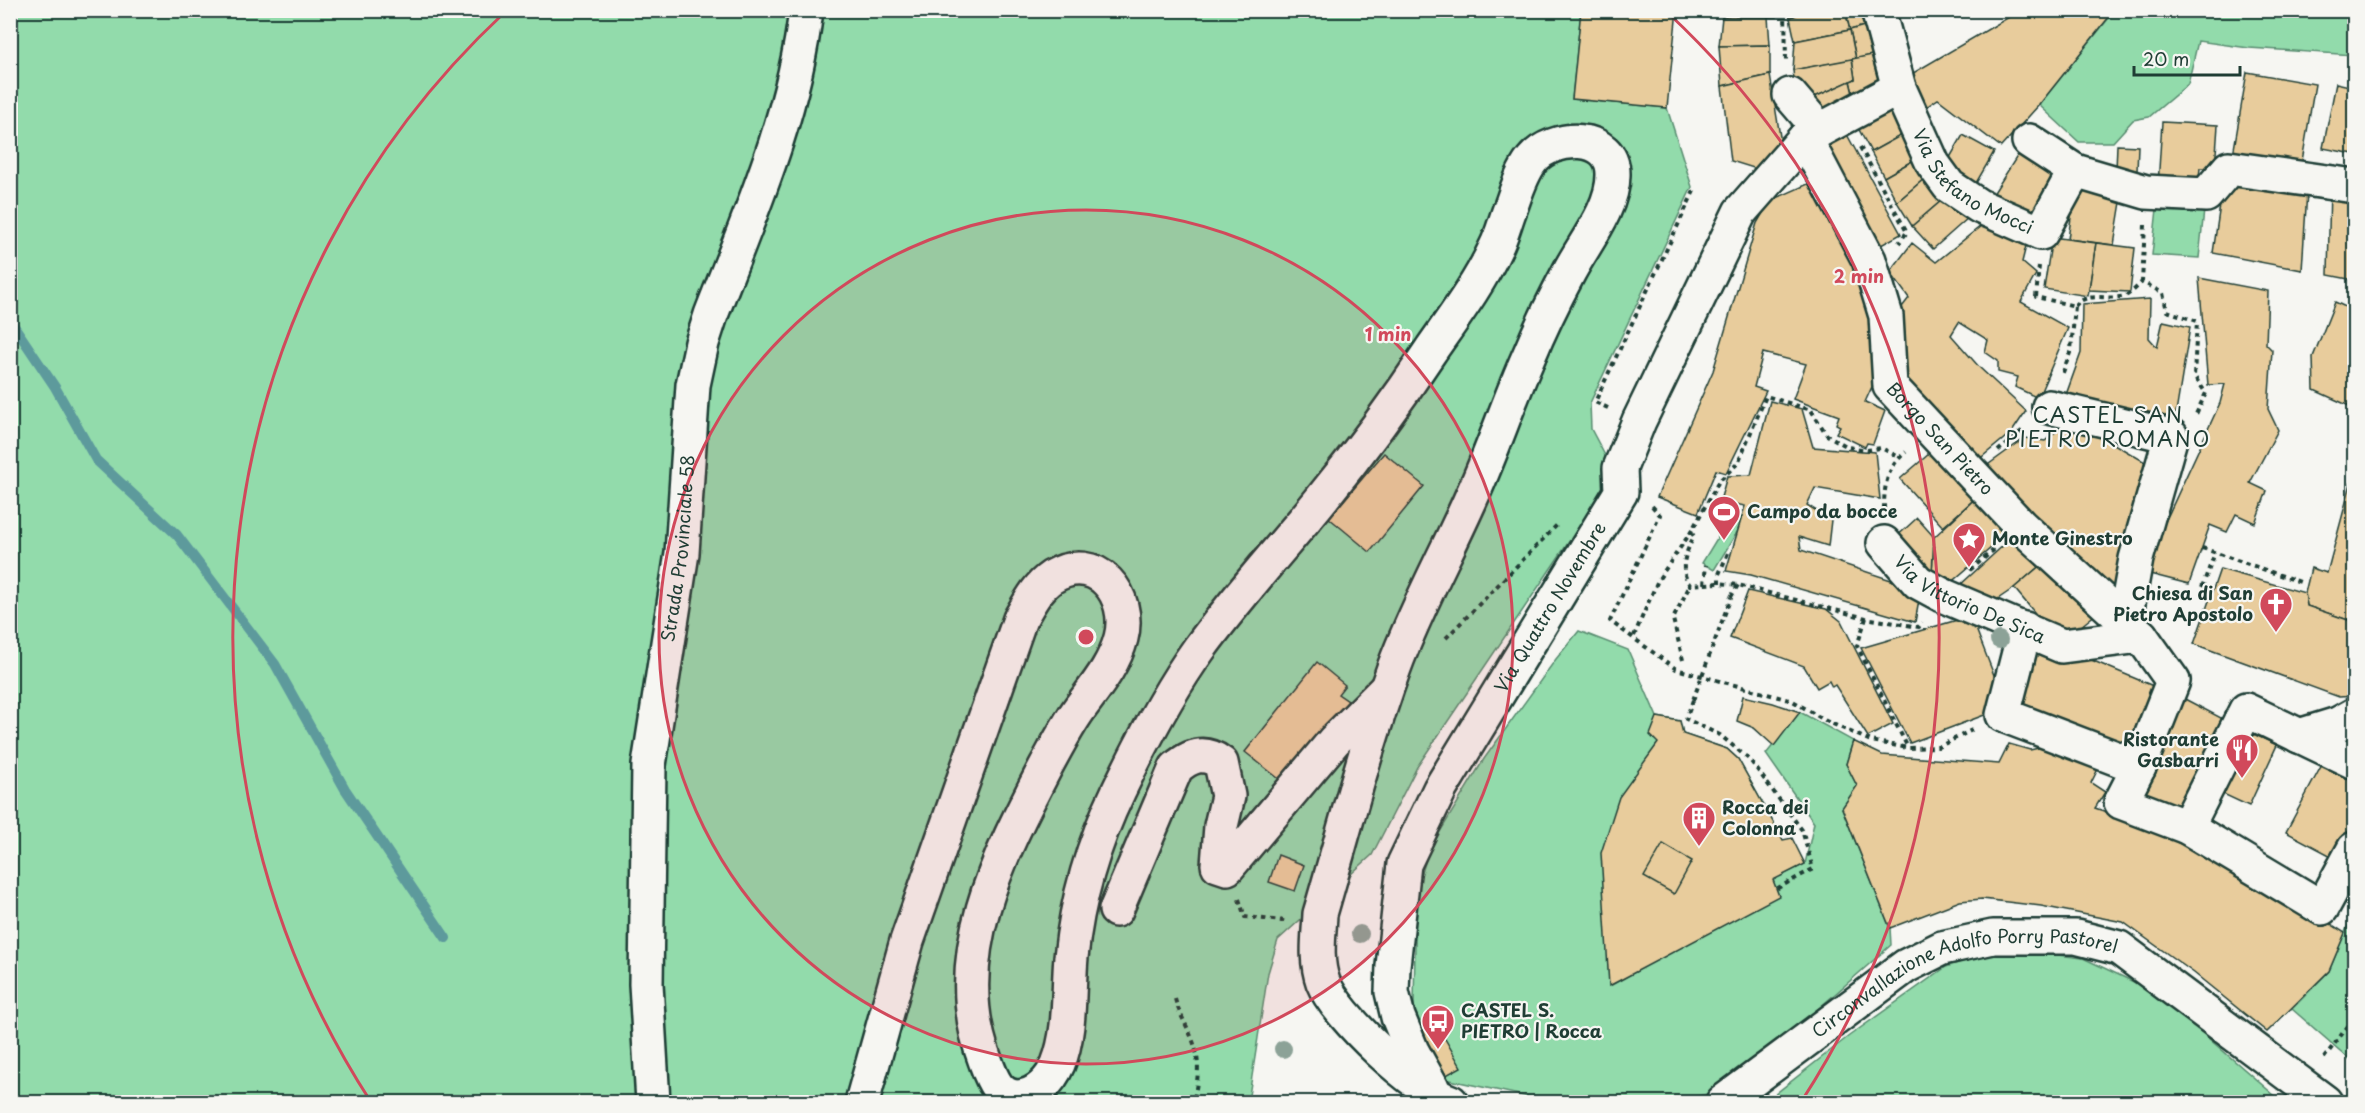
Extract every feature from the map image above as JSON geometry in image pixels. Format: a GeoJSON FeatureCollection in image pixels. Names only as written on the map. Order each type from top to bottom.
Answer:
{"type":"FeatureCollection","features":[{"type":"Feature","properties":{"kind":"street","name":"Strada Provinciale 58"},"geometry":{"type":"LineString","coordinates":[[653,1102],[649,1068],[646,984],[648,765],[682,553],[693,385],[711,315],[775,142],[802,40],[806,10]]}},
{"type":"Feature","properties":{"kind":"street","name":"Via Stefano Mocci"},"geometry":{"type":"LineString","coordinates":[[1878,10],[1899,88],[1933,164],[1949,186],[2040,243],[2075,171]]}},
{"type":"Feature","properties":{"kind":"street","name":"Borgo San Pietro"},"geometry":{"type":"LineString","coordinates":[[1788,83],[1823,128],[1869,260],[1886,316],[1890,386],[2021,526],[2123,620],[2173,681],[2139,767]]}},
{"type":"Feature","properties":{"kind":"street"},"geometry":{"type":"LineString","coordinates":[[1823,128],[1899,88]]}},
{"type":"Feature","properties":{"kind":"street","name":"Via Quattro Novembre"},"geometry":{"type":"LineString","coordinates":[[1445,1100],[1412,1051],[1398,1017],[1392,992],[1392,966],[1404,864],[1440,789],[1621,492],[1620,468],[1639,421],[1740,212],[1823,128]]}},
{"type":"Feature","properties":{"kind":"street"},"geometry":{"type":"LineString","coordinates":[[862,1102],[925,890],[1020,620],[1038,590],[1062,573],[1091,569],[1113,589],[1122,609],[1124,625],[1113,659],[1059,742],[1007,844],[984,903],[974,948],[970,985],[972,1015],[978,1041],[997,1088],[1017,1097],[1028,1095],[1046,1084],[1060,1060],[1079,901],[1090,860],[1123,782],[1190,662],[1338,478],[1405,389],[1477,282],[1496,247],[1524,173],[1534,158],[1550,144],[1573,141],[1599,146],[1613,161],[1614,184],[1601,215],[1569,272],[1526,361],[1496,440],[1425,593],[1387,688],[1320,914],[1319,969],[1323,984],[1357,1028],[1393,1063],[1445,1100]]}},
{"type":"Feature","properties":{"kind":"street"},"geometry":{"type":"LineString","coordinates":[[2029,141],[2075,171],[2146,192],[2206,195],[2229,168],[2355,186]]}},
{"type":"Feature","properties":{"kind":"street"},"geometry":{"type":"LineString","coordinates":[[2049,407],[2171,436],[2136,559],[2123,620]]}},
{"type":"Feature","properties":{"kind":"street","name":"Via Vittorio De Sica"},"geometry":{"type":"LineString","coordinates":[[1884,543],[1918,582],[1942,595],[2062,646],[2123,620]]}},
{"type":"Feature","properties":{"kind":"street"},"geometry":{"type":"LineString","coordinates":[[2025,629],[2003,715],[2139,767],[2121,802],[2187,827],[2322,908],[2355,849]]}},
{"type":"Feature","properties":{"kind":"street"},"geometry":{"type":"LineString","coordinates":[[1116,910],[1176,768],[1190,756],[1212,756],[1221,763],[1228,796],[1217,854],[1218,866],[1227,868],[1334,741],[1387,688]]}},
{"type":"Feature","properties":{"kind":"street"},"geometry":{"type":"LineString","coordinates":[[2187,827],[2246,710],[2355,762]]}},
{"type":"Feature","properties":{"kind":"street"},"geometry":{"type":"LineString","coordinates":[[2299,736],[2338,724],[2355,715]]}},
{"type":"Feature","properties":{"kind":"street","name":"Circonvallazione Adolfo Porry Pastorel"},"geometry":{"type":"LineString","coordinates":[[1724,1102],[1906,966],[1942,948],[1993,936],[2076,937],[2119,948],[2325,1102]]}},
{"type":"Feature","properties":{"kind":"path"},"geometry":{"type":"LineString","coordinates":[[1785,10],[1788,83]]}},
{"type":"Feature","properties":{"kind":"path"},"geometry":{"type":"LineString","coordinates":[[1823,128],[1907,232]]}},
{"type":"Feature","properties":{"kind":"path"},"geometry":{"type":"LineString","coordinates":[[1639,421],[1594,402],[1694,191]]}},
{"type":"Feature","properties":{"kind":"path"},"geometry":{"type":"LineString","coordinates":[[1972,473],[2049,407],[2072,350],[2075,306],[2079,301],[2093,297],[2126,295],[2142,282],[2146,192]]}},
{"type":"Feature","properties":{"kind":"path"},"geometry":{"type":"LineString","coordinates":[[2040,243],[2036,297],[2075,306]]}},
{"type":"Feature","properties":{"kind":"path"},"geometry":{"type":"LineString","coordinates":[[2142,282],[2163,293],[2167,311],[2197,321],[2194,376],[2206,393],[2189,430],[2171,436]]}},
{"type":"Feature","properties":{"kind":"path"},"geometry":{"type":"LineString","coordinates":[[1634,636],[1658,580],[1690,532],[1719,481],[1738,463],[1766,396],[1811,410],[1827,435],[1848,447],[1867,450],[1881,448],[1899,457]]}},
{"type":"Feature","properties":{"kind":"path"},"geometry":{"type":"LineString","coordinates":[[1884,489],[1894,461],[1933,431]]}},
{"type":"Feature","properties":{"kind":"path"},"geometry":{"type":"LineString","coordinates":[[1620,468],[1660,515],[1610,621],[1634,636],[1676,669],[1793,701],[1826,722],[1871,741],[1908,748],[1938,747],[2003,715]]}},
{"type":"Feature","properties":{"kind":"path"},"geometry":{"type":"LineString","coordinates":[[1438,647],[1565,517]]}},
{"type":"Feature","properties":{"kind":"path"},"geometry":{"type":"LineString","coordinates":[[1942,595],[2021,526]]}},
{"type":"Feature","properties":{"kind":"path"},"geometry":{"type":"LineString","coordinates":[[1690,532],[1694,536],[1683,560],[1685,578],[1690,585]]}},
{"type":"Feature","properties":{"kind":"path"},"geometry":{"type":"LineString","coordinates":[[2202,548],[2303,583]]}},
{"type":"Feature","properties":{"kind":"path"},"geometry":{"type":"LineString","coordinates":[[1719,583],[1719,574],[1728,553]]}},
{"type":"Feature","properties":{"kind":"path"},"geometry":{"type":"LineString","coordinates":[[2202,587],[2215,553]]}},
{"type":"Feature","properties":{"kind":"path"},"geometry":{"type":"LineString","coordinates":[[1704,584],[1706,566]]}},
{"type":"Feature","properties":{"kind":"path"},"geometry":{"type":"LineString","coordinates":[[1690,585],[1719,583],[1738,585],[1866,618],[1857,646],[1908,748]]}},
{"type":"Feature","properties":{"kind":"path"},"geometry":{"type":"LineString","coordinates":[[1683,660],[1673,619],[1690,585]]}},
{"type":"Feature","properties":{"kind":"path"},"geometry":{"type":"LineString","coordinates":[[1738,585],[1731,597],[1686,719],[1720,735],[1750,760],[1802,830],[1812,869],[1776,889]]}},
{"type":"Feature","properties":{"kind":"path"},"geometry":{"type":"LineString","coordinates":[[1227,868],[1245,916],[1282,921],[1284,914]]}},
{"type":"Feature","properties":{"kind":"path"},"geometry":{"type":"LineString","coordinates":[[1175,999],[1196,1051],[1197,1079],[1193,1102]]}},
{"type":"Feature","properties":{"kind":"path"},"geometry":{"type":"LineString","coordinates":[[2336,1045],[2355,1018]]}},
{"type":"Feature","properties":{"kind":"path"},"geometry":{"type":"LineString","coordinates":[[148,1102],[162,1099],[193,1100],[195,1102]]}},
{"type":"Feature","properties":{"kind":"path"},"geometry":{"type":"LineString","coordinates":[[10,1100],[16,1102]]}},
{"type":"Feature","properties":{"kind":"green space"},"geometry":{"type":"Polygon","coordinates":[[[10,11],[1581,11],[1572,99],[1667,108],[1692,187],[1590,403],[1591,429],[1609,463],[1603,491],[1417,767],[1372,855],[1278,940],[1268,973],[1248,1102],[11,1102],[10,11]]]}},
{"type":"Feature","properties":{"kind":"green space"},"geometry":{"type":"Polygon","coordinates":[[[2110,11],[2354,11],[2354,55],[2249,48],[2198,41],[2188,84],[2149,117],[2133,120],[2113,142],[2079,142],[2039,105],[2113,13],[2110,11]]]}},
{"type":"Feature","properties":{"kind":"green space"},"geometry":{"type":"Polygon","coordinates":[[[2157,209],[2204,210],[2199,258],[2152,255],[2157,209]]]}},
{"type":"Feature","properties":{"kind":"green space","name":"Campo da bocce"},"geometry":{"type":"Polygon","coordinates":[[[1733,512],[1745,519],[1714,570],[1702,563],[1733,512]]]}},
{"type":"Feature","properties":{"kind":"green space"},"geometry":{"type":"Polygon","coordinates":[[[1579,631],[1628,650],[1657,717],[1680,721],[1683,734],[1727,749],[1738,759],[1783,840],[1773,880],[1805,864],[1814,823],[1766,754],[1800,712],[1853,741],[1846,764],[1857,786],[1842,808],[1890,928],[1891,945],[1737,1080],[1712,1093],[1671,1102],[1551,1102],[1441,1078],[1416,1034],[1414,1005],[1416,892],[1429,850],[1484,759],[1579,631]],[[1608,966],[1610,986],[1637,971],[1608,966]]]}},
{"type":"Feature","properties":{"kind":"green space"},"geometry":{"type":"Polygon","coordinates":[[[2353,913],[2354,1063],[2292,1009],[2329,971],[2353,913]]]}},
{"type":"Feature","properties":{"kind":"green space"},"geometry":{"type":"Polygon","coordinates":[[[2040,953],[2083,958],[2155,992],[2282,1102],[1765,1102],[1849,1036],[1946,967],[1982,955],[2040,953]]]}},
{"type":"Feature","properties":{"kind":"building"},"geometry":{"type":"Polygon","coordinates":[[[1581,10],[1677,10],[1667,108],[1572,99],[1581,10]]]}},
{"type":"Feature","properties":{"kind":"building"},"geometry":{"type":"Polygon","coordinates":[[[1720,10],[1745,10],[1745,18],[1722,17],[1720,10]]]}},
{"type":"Feature","properties":{"kind":"building"},"geometry":{"type":"Polygon","coordinates":[[[1745,10],[1777,10],[1777,17],[1745,18],[1745,10]]]}},
{"type":"Feature","properties":{"kind":"building"},"geometry":{"type":"Polygon","coordinates":[[[1789,10],[1806,10],[1790,18],[1789,10]]]}},
{"type":"Feature","properties":{"kind":"building"},"geometry":{"type":"Polygon","coordinates":[[[1806,10],[1845,10],[1850,30],[1795,41],[1790,18],[1806,10]]]}},
{"type":"Feature","properties":{"kind":"building"},"geometry":{"type":"Polygon","coordinates":[[[1845,10],[1863,10],[1868,25],[1850,30],[1845,10]]]}},
{"type":"Feature","properties":{"kind":"building"},"geometry":{"type":"Polygon","coordinates":[[[2021,10],[2113,12],[2039,105],[2001,147],[1938,99],[1926,107],[1908,76],[2021,10]]]}},
{"type":"Feature","properties":{"kind":"building"},"geometry":{"type":"Polygon","coordinates":[[[1722,17],[1768,17],[1770,45],[1719,46],[1722,17]]]}},
{"type":"Feature","properties":{"kind":"building"},"geometry":{"type":"Polygon","coordinates":[[[1868,25],[1877,54],[1856,59],[1850,30],[1868,25]]]}},
{"type":"Feature","properties":{"kind":"building"},"geometry":{"type":"Polygon","coordinates":[[[1850,30],[1856,59],[1793,70],[1795,41],[1850,30]]]}},
{"type":"Feature","properties":{"kind":"building"},"geometry":{"type":"Polygon","coordinates":[[[1770,45],[1770,75],[1722,86],[1719,46],[1770,45]]]}},
{"type":"Feature","properties":{"kind":"building"},"geometry":{"type":"Polygon","coordinates":[[[1877,54],[1885,86],[1855,102],[1850,81],[1855,79],[1852,59],[1877,54]]]}},
{"type":"Feature","properties":{"kind":"building"},"geometry":{"type":"Polygon","coordinates":[[[1852,59],[1855,79],[1806,101],[1795,90],[1793,70],[1852,59]]]}},
{"type":"Feature","properties":{"kind":"building"},"geometry":{"type":"Polygon","coordinates":[[[2247,72],[2315,84],[2300,173],[2232,161],[2247,72]]]}},
{"type":"Feature","properties":{"kind":"building"},"geometry":{"type":"Polygon","coordinates":[[[1770,75],[1783,155],[1760,170],[1731,161],[1722,86],[1770,75]]]}},
{"type":"Feature","properties":{"kind":"building"},"geometry":{"type":"Polygon","coordinates":[[[1850,81],[1855,102],[1821,121],[1806,101],[1850,81]]]}},
{"type":"Feature","properties":{"kind":"building"},"geometry":{"type":"Polygon","coordinates":[[[2336,83],[2354,87],[2354,154],[2323,148],[2336,83]]]}},
{"type":"Feature","properties":{"kind":"building"},"geometry":{"type":"Polygon","coordinates":[[[1894,103],[1909,131],[1871,152],[1856,124],[1894,103]]]}},
{"type":"Feature","properties":{"kind":"building"},"geometry":{"type":"Polygon","coordinates":[[[2162,122],[2218,125],[2215,168],[2200,168],[2198,187],[2158,185],[2162,122]]]}},
{"type":"Feature","properties":{"kind":"building"},"geometry":{"type":"Polygon","coordinates":[[[1844,129],[1901,234],[1874,249],[1817,143],[1844,129]]]}},
{"type":"Feature","properties":{"kind":"building"},"geometry":{"type":"Polygon","coordinates":[[[1909,131],[1921,156],[1884,177],[1871,152],[1909,131]]]}},
{"type":"Feature","properties":{"kind":"building"},"geometry":{"type":"Polygon","coordinates":[[[1963,135],[1994,152],[1972,190],[1941,173],[1963,135]]]}},
{"type":"Feature","properties":{"kind":"building"},"geometry":{"type":"Polygon","coordinates":[[[2117,145],[2138,146],[2137,171],[2116,170],[2117,145]]]}},
{"type":"Feature","properties":{"kind":"building"},"geometry":{"type":"Polygon","coordinates":[[[2021,150],[2061,175],[2034,219],[1993,194],[2021,150]]]}},
{"type":"Feature","properties":{"kind":"building"},"geometry":{"type":"Polygon","coordinates":[[[1921,156],[1931,173],[1897,202],[1884,177],[1921,156]]]}},
{"type":"Feature","properties":{"kind":"building"},"geometry":{"type":"Polygon","coordinates":[[[1931,173],[1948,195],[1912,226],[1897,202],[1931,173]]]}},
{"type":"Feature","properties":{"kind":"building"},"geometry":{"type":"Polygon","coordinates":[[[2236,174],[2307,191],[2302,270],[2213,253],[2221,198],[2236,174]]]}},
{"type":"Feature","properties":{"kind":"building"},"geometry":{"type":"Polygon","coordinates":[[[1817,180],[1874,310],[1875,380],[1865,402],[1885,411],[1873,444],[1867,443],[1865,447],[1836,433],[1840,426],[1836,424],[1839,416],[1793,399],[1806,364],[1763,353],[1754,387],[1766,391],[1726,473],[1716,470],[1698,513],[1657,497],[1713,371],[1757,223],[1770,201],[1817,180]]]}},
{"type":"Feature","properties":{"kind":"building"},"geometry":{"type":"Polygon","coordinates":[[[2330,187],[2354,191],[2354,280],[2328,275],[2330,187]]]}},
{"type":"Feature","properties":{"kind":"building"},"geometry":{"type":"Polygon","coordinates":[[[2075,189],[2122,196],[2114,245],[2068,239],[2075,189]]]}},
{"type":"Feature","properties":{"kind":"building"},"geometry":{"type":"Polygon","coordinates":[[[1948,195],[1968,218],[1933,249],[1912,226],[1948,195]]]}},
{"type":"Feature","properties":{"kind":"building"},"geometry":{"type":"Polygon","coordinates":[[[1991,218],[2027,242],[2022,262],[2036,274],[2021,302],[2068,328],[2038,398],[2015,387],[2018,377],[1998,372],[1998,361],[1985,352],[1988,340],[1959,322],[1951,335],[1980,368],[2026,411],[2012,432],[1971,466],[1899,387],[1892,320],[1909,298],[1890,272],[1912,243],[1936,262],[1991,218]]]}},
{"type":"Feature","properties":{"kind":"building"},"geometry":{"type":"Polygon","coordinates":[[[2052,237],[2096,243],[2088,296],[2044,289],[2052,237]]]}},
{"type":"Feature","properties":{"kind":"building"},"geometry":{"type":"Polygon","coordinates":[[[2096,243],[2135,248],[2130,292],[2089,290],[2096,243]]]}},
{"type":"Feature","properties":{"kind":"building"},"geometry":{"type":"Polygon","coordinates":[[[2199,278],[2268,291],[2266,344],[2272,350],[2268,409],[2278,430],[2250,483],[2267,491],[2255,523],[2236,514],[2227,532],[2210,525],[2189,584],[2142,572],[2220,403],[2225,384],[2208,385],[2199,278]]]}},
{"type":"Feature","properties":{"kind":"building"},"geometry":{"type":"Polygon","coordinates":[[[2150,299],[2149,338],[2157,347],[2163,321],[2190,327],[2174,425],[2062,406],[2081,353],[2082,304],[2150,299]]]}},
{"type":"Feature","properties":{"kind":"building"},"geometry":{"type":"Polygon","coordinates":[[[2335,302],[2354,311],[2354,408],[2314,390],[2313,357],[2335,302]]]}},
{"type":"Feature","properties":{"kind":"building"},"geometry":{"type":"Polygon","coordinates":[[[1770,401],[1802,409],[1813,447],[1875,452],[1880,499],[1815,488],[1807,505],[1831,520],[1828,546],[1799,537],[1801,550],[1921,590],[1915,622],[1751,575],[1726,571],[1745,506],[1720,501],[1727,476],[1751,475],[1770,401]]]}},
{"type":"Feature","properties":{"kind":"building"},"geometry":{"type":"Polygon","coordinates":[[[2071,419],[2145,462],[2150,484],[2130,559],[2108,597],[1978,472],[2025,438],[2045,441],[2071,419]]]}},
{"type":"Feature","properties":{"kind":"building"},"geometry":{"type":"Polygon","coordinates":[[[1937,447],[1980,494],[1943,527],[1900,479],[1937,447]]]}},
{"type":"Feature","properties":{"kind":"building"},"geometry":{"type":"Polygon","coordinates":[[[1384,453],[1424,486],[1370,552],[1329,518],[1384,453]]]}},
{"type":"Feature","properties":{"kind":"building"},"geometry":{"type":"Polygon","coordinates":[[[2354,472],[2354,622],[2307,606],[2305,593],[2311,568],[2327,573],[2354,472]]]}},
{"type":"Feature","properties":{"kind":"building"},"geometry":{"type":"Polygon","coordinates":[[[1980,494],[2013,529],[1949,584],[1932,573],[1934,537],[1980,494]]]}},
{"type":"Feature","properties":{"kind":"building"},"geometry":{"type":"Polygon","coordinates":[[[1917,518],[1934,537],[1932,573],[1894,539],[1917,518]]]}},
{"type":"Feature","properties":{"kind":"building"},"geometry":{"type":"Polygon","coordinates":[[[2018,532],[2049,558],[2014,588],[1983,609],[1959,586],[2018,532]]]}},
{"type":"Feature","properties":{"kind":"building"},"geometry":{"type":"Polygon","coordinates":[[[2049,558],[2096,614],[2060,643],[2014,588],[2049,558]]]}},
{"type":"Feature","properties":{"kind":"building","name":"Chiesa di San Pietro Apostolo"},"geometry":{"type":"Polygon","coordinates":[[[2220,569],[2305,593],[2307,606],[2354,622],[2354,696],[2339,697],[2194,644],[2220,569]]]}},
{"type":"Feature","properties":{"kind":"building"},"geometry":{"type":"Polygon","coordinates":[[[1748,591],[1826,609],[1841,621],[1893,724],[1868,737],[1835,685],[1832,687],[1829,681],[1817,688],[1804,666],[1730,638],[1748,591]]]}},
{"type":"Feature","properties":{"kind":"building"},"geometry":{"type":"Polygon","coordinates":[[[1971,616],[1999,688],[1989,700],[1995,711],[1910,743],[1861,648],[1971,616]]]}},
{"type":"Feature","properties":{"kind":"building"},"geometry":{"type":"Polygon","coordinates":[[[2037,642],[2058,646],[2165,691],[2142,752],[2014,705],[2037,642]]]}},
{"type":"Feature","properties":{"kind":"building"},"geometry":{"type":"Polygon","coordinates":[[[1317,662],[1345,685],[1338,694],[1348,701],[1283,782],[1245,752],[1317,662]]]}},
{"type":"Feature","properties":{"kind":"building"},"geometry":{"type":"Polygon","coordinates":[[[1743,696],[1800,712],[1774,746],[1754,728],[1737,721],[1743,696]]]}},
{"type":"Feature","properties":{"kind":"building"},"geometry":{"type":"Polygon","coordinates":[[[2181,697],[2223,719],[2174,818],[2131,796],[2181,697]]]}},
{"type":"Feature","properties":{"kind":"building","name":"Rocca dei Colonna"},"geometry":{"type":"Polygon","coordinates":[[[1657,717],[1680,721],[1683,734],[1727,749],[1738,759],[1783,840],[1792,838],[1805,864],[1773,880],[1779,896],[1609,986],[1601,853],[1619,797],[1658,743],[1650,735],[1657,717]]]}},
{"type":"Feature","properties":{"kind":"building"},"geometry":{"type":"Polygon","coordinates":[[[2249,732],[2277,745],[2249,806],[2221,793],[2249,732]]]}},
{"type":"Feature","properties":{"kind":"building"},"geometry":{"type":"Polygon","coordinates":[[[1853,741],[1882,755],[1999,764],[2009,744],[2030,750],[2052,745],[2100,765],[2091,783],[2105,792],[2095,808],[2157,829],[2242,867],[2345,933],[2329,971],[2267,1032],[2194,973],[2123,922],[2041,906],[1982,899],[1960,901],[1890,928],[1842,808],[1857,786],[1846,764],[1853,741]]]}},
{"type":"Feature","properties":{"kind":"building"},"geometry":{"type":"Polygon","coordinates":[[[2324,761],[2354,777],[2354,827],[2337,859],[2286,832],[2324,761]]]}},
{"type":"Feature","properties":{"kind":"building"},"geometry":{"type":"Polygon","coordinates":[[[1663,844],[1692,861],[1674,894],[1644,877],[1663,844]]]}},
{"type":"Feature","properties":{"kind":"building"},"geometry":{"type":"Polygon","coordinates":[[[1278,855],[1304,865],[1295,891],[1269,882],[1278,855]]]}},
{"type":"Feature","properties":{"kind":"building"},"geometry":{"type":"Polygon","coordinates":[[[1436,1023],[1461,1067],[1441,1078],[1416,1034],[1436,1023]]]}},
{"type":"Feature","properties":{"kind":"waterway"},"geometry":{"type":"LineString","coordinates":[[10,320],[55,387],[96,460],[177,535],[275,664],[345,789],[446,938]]}},
{"type":"Feature","properties":{"kind":"place","name":"Campo da bocce"},"geometry":{"type":"Point","coordinates":[1724,541]}},
{"type":"Feature","properties":{"kind":"place","name":"Monte Ginestro"},"geometry":{"type":"Point","coordinates":[1969,568]}},
{"type":"Feature","properties":{"kind":"place","name":"Chiesa di San Pietro Apostolo"},"geometry":{"type":"Point","coordinates":[2276,633]}},
{"type":"Feature","properties":{"kind":"place","name":"Ristorante Gasbarri"},"geometry":{"type":"Point","coordinates":[2242,779]}},
{"type":"Feature","properties":{"kind":"place","name":"Rocca dei Colonna"},"geometry":{"type":"Point","coordinates":[1699,847]}},
{"type":"Feature","properties":{"kind":"place","name":"CASTEL S. PIETRO | Rocca"},"geometry":{"type":"Point","coordinates":[1438,1050]}},
{"type":"Feature","properties":{"kind":"district","name":"CASTEL SAN PIETRO ROMANO"},"geometry":{"type":"Point","coordinates":[2108,428]}}]}
